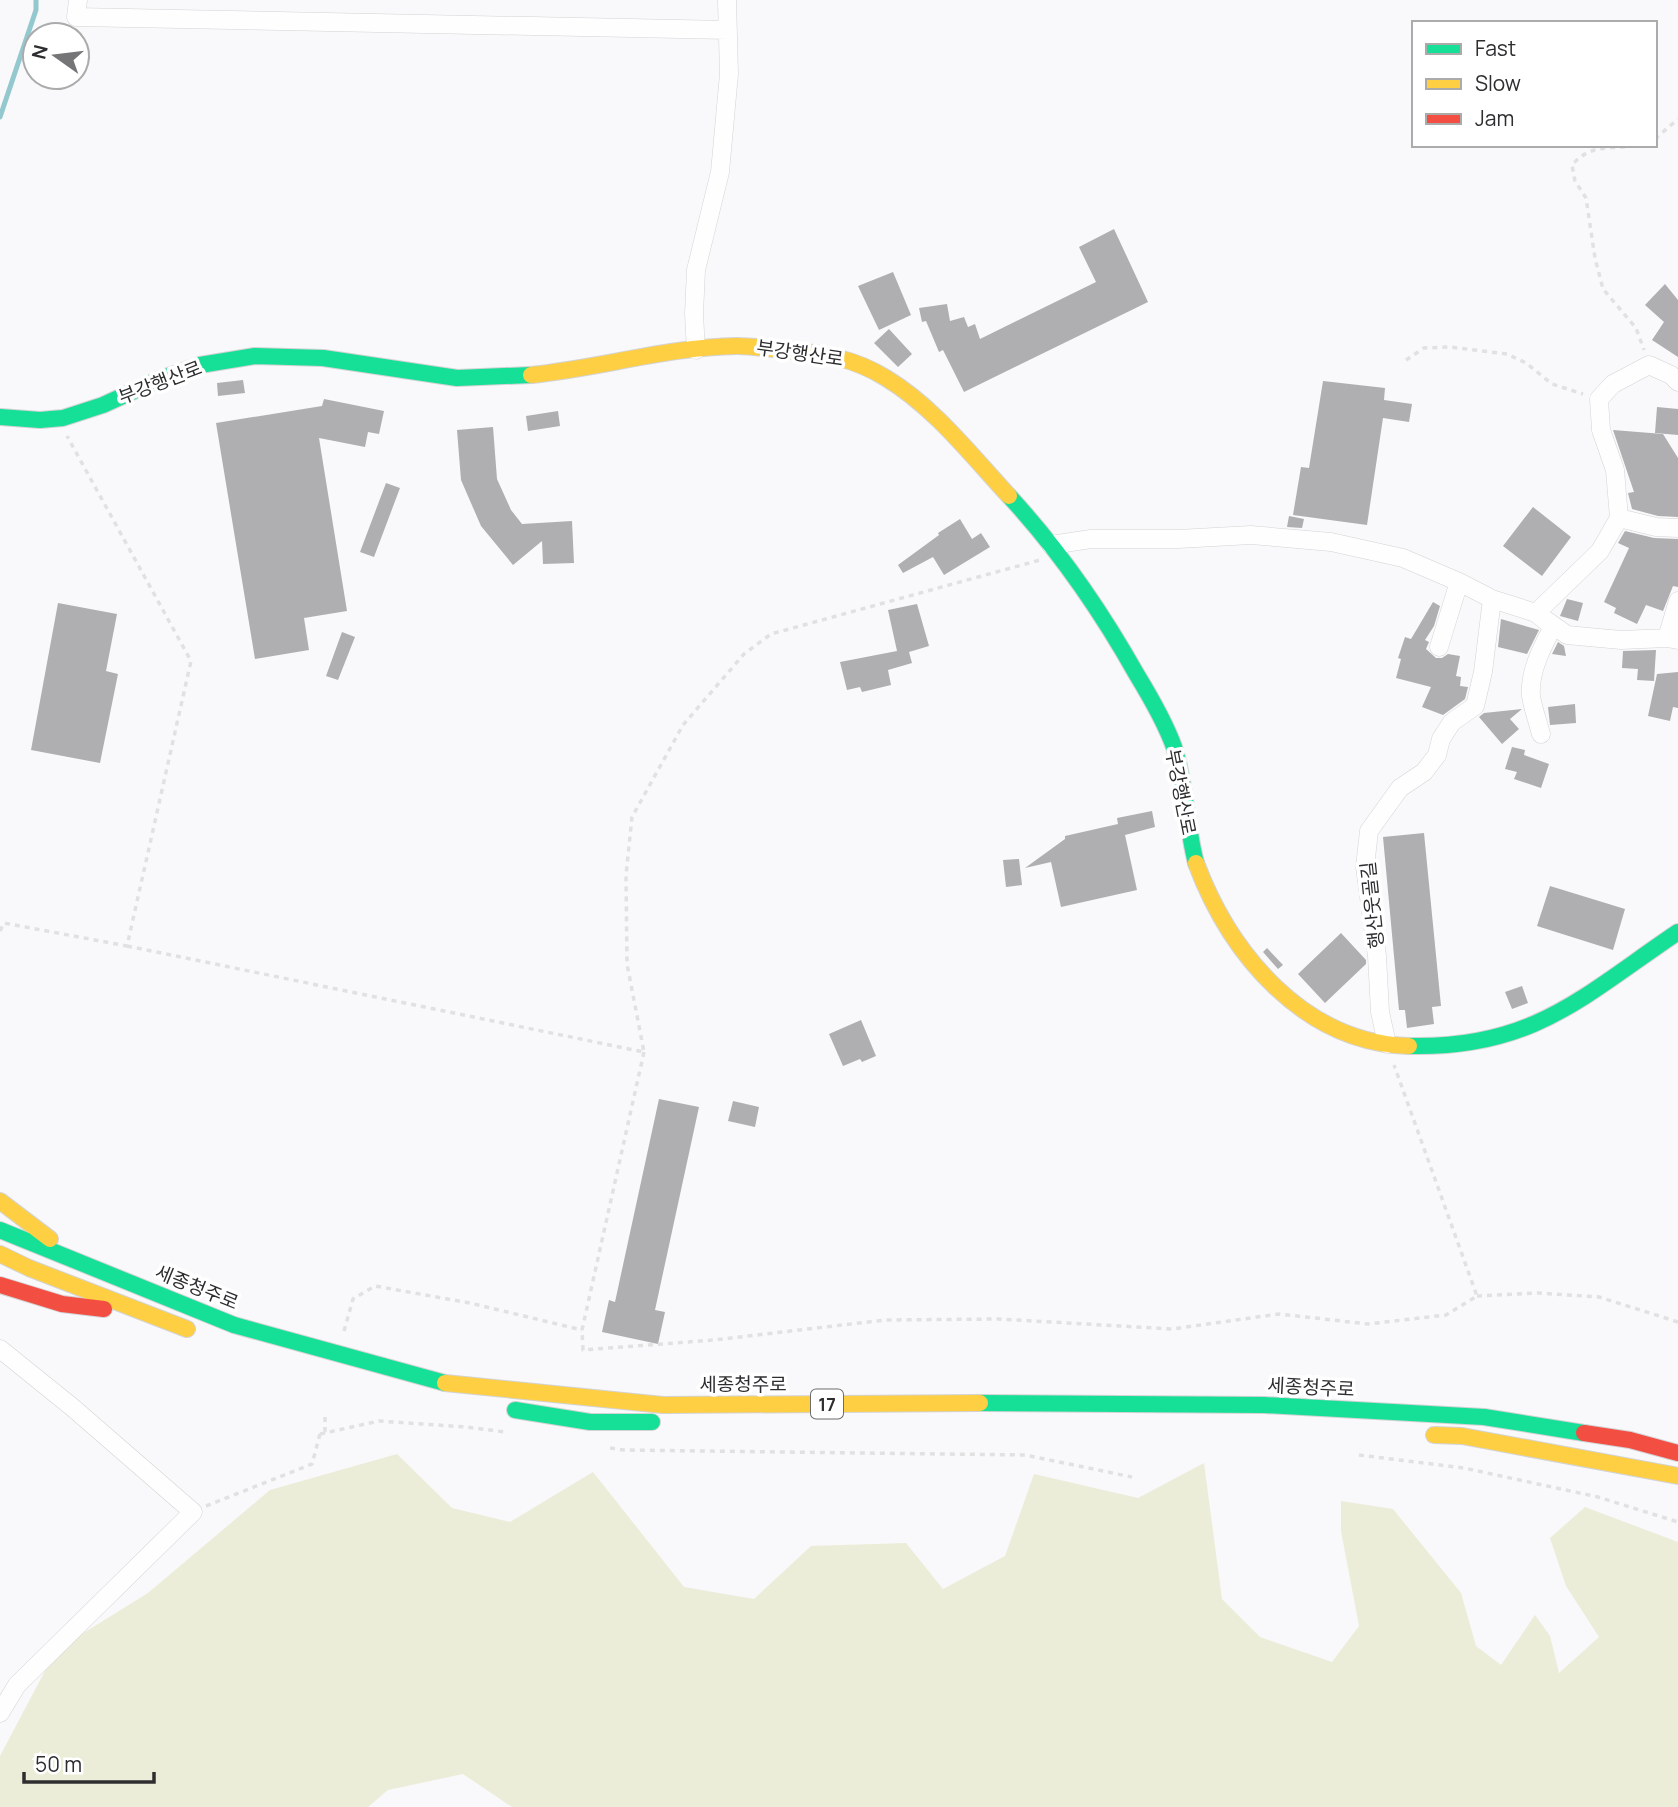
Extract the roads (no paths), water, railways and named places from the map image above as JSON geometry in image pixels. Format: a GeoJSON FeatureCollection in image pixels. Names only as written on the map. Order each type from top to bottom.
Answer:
{"type":"FeatureCollection","features":[{"type":"Feature","properties":{"kind":"main road","name":"부강행산로"},"geometry":{"type":"LineString","coordinates":[[0,417],[58,419],[92,409],[176,372],[216,360],[254,357],[305,356],[469,379],[587,369],[736,345],[824,353],[851,359],[901,389],[937,418],[1055,550],[1119,646],[1167,731],[1178,761],[1192,849],[1200,876],[1214,904],[1265,978],[1295,1004],[1328,1027],[1360,1040],[1422,1047],[1463,1044],[1502,1037],[1539,1023],[1572,1005],[1678,932]]}},
{"type":"Feature","properties":{"kind":"main road"},"geometry":{"type":"LineString","coordinates":[[0,1201],[82,1264]]}},
{"type":"Feature","properties":{"kind":"main road","name":"세종청주로"},"geometry":{"type":"LineString","coordinates":[[0,1230],[233,1325],[442,1383],[663,1405],[1264,1405],[1484,1417],[1630,1440],[1678,1452]]}},
{"type":"Feature","properties":{"kind":"main road"},"geometry":{"type":"LineString","coordinates":[[0,1254],[29,1268],[207,1335]]}},
{"type":"Feature","properties":{"kind":"main road"},"geometry":{"type":"LineString","coordinates":[[0,1285],[62,1304],[150,1315]]}},
{"type":"Feature","properties":{"kind":"main road"},"geometry":{"type":"LineString","coordinates":[[499,1407],[590,1422],[673,1422]]}},
{"type":"Feature","properties":{"kind":"main road"},"geometry":{"type":"LineString","coordinates":[[1420,1434],[1462,1436],[1678,1476]]}},
{"type":"Feature","properties":{"kind":"street"},"geometry":{"type":"LineString","coordinates":[[78,0],[76,17],[728,30]]}},
{"type":"Feature","properties":{"kind":"street"},"geometry":{"type":"LineString","coordinates":[[696,351],[696,270],[720,172],[729,74],[727,0]]}},
{"type":"Feature","properties":{"kind":"street"},"geometry":{"type":"LineString","coordinates":[[1536,613],[1600,551],[1619,518],[1615,470],[1601,430],[1599,399],[1613,384],[1649,365],[1671,375],[1678,382]]}},
{"type":"Feature","properties":{"kind":"street"},"geometry":{"type":"LineString","coordinates":[[1619,518],[1656,527],[1678,528]]}},
{"type":"Feature","properties":{"kind":"street"},"geometry":{"type":"LineString","coordinates":[[1055,550],[1091,539],[1178,539],[1251,535],[1331,542],[1391,556],[1460,582],[1492,599],[1536,613],[1567,635],[1621,640],[1673,639],[1678,601]]}},
{"type":"Feature","properties":{"kind":"street"},"geometry":{"type":"LineString","coordinates":[[1439,647],[1460,582]]}},
{"type":"Feature","properties":{"kind":"street","name":"행산웃골길"},"geometry":{"type":"LineString","coordinates":[[1387,1044],[1380,1012],[1377,956],[1365,867],[1369,831],[1400,788],[1424,772],[1437,755],[1441,738],[1452,722],[1475,706],[1483,672],[1492,599]]}},
{"type":"Feature","properties":{"kind":"street"},"geometry":{"type":"LineString","coordinates":[[1541,734],[1531,695],[1533,673],[1541,648],[1553,627]]}},
{"type":"Feature","properties":{"kind":"street"},"geometry":{"type":"LineString","coordinates":[[0,1349],[193,1511],[17,1685],[0,1713]]}},
{"type":"Feature","properties":{"kind":"waterway"},"geometry":{"type":"LineString","coordinates":[[0,117],[36,10],[36,0]]}}]}
